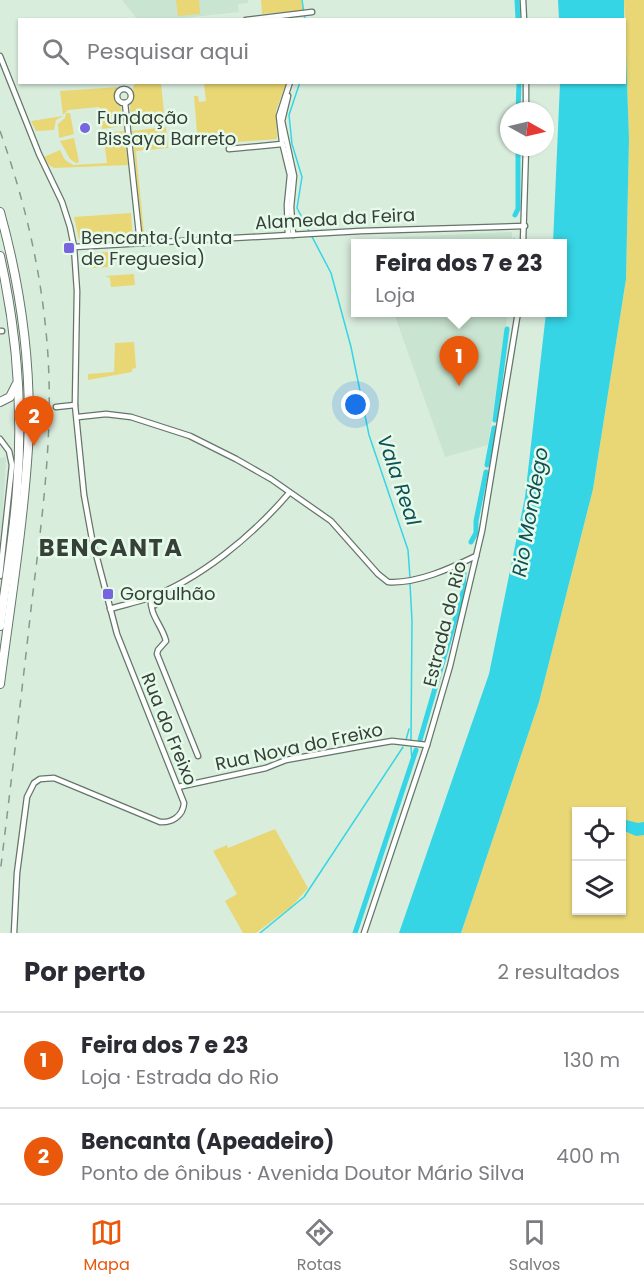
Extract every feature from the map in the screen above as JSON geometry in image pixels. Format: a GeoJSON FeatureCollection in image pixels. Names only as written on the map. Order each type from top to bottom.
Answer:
{"type":"FeatureCollection","features":[{"type":"Feature","properties":{"kind":"highway"},"geometry":{"type":"LineString","coordinates":[[0,212],[22,318],[28,426],[24,491],[0,684]]}},
{"type":"Feature","properties":{"kind":"highway"},"geometry":{"type":"LineString","coordinates":[[0,256],[10,311],[17,381],[18,423],[17,490],[0,626]]}},
{"type":"Feature","properties":{"kind":"highway"},"geometry":{"type":"LineString","coordinates":[[0,403],[10,398],[17,381]]}},
{"type":"Feature","properties":{"kind":"highway"},"geometry":{"type":"LineString","coordinates":[[0,403],[12,407],[18,423]]}},
{"type":"Feature","properties":{"kind":"street"},"geometry":{"type":"LineString","coordinates":[[523,0],[524,18]]}},
{"type":"Feature","properties":{"kind":"street"},"geometry":{"type":"LineString","coordinates":[[279,18],[312,12]]}},
{"type":"Feature","properties":{"kind":"street","name":"Rua do Freixo"},"geometry":{"type":"LineString","coordinates":[[0,56],[39,154],[62,201],[74,247],[77,291],[75,405],[84,495],[92,539],[122,645],[184,803],[183,809],[173,820],[155,821],[54,778],[40,779],[34,783],[27,797],[17,873],[14,933]]}},
{"type":"Feature","properties":{"kind":"street"},"geometry":{"type":"LineString","coordinates":[[290,235],[287,205],[290,175],[282,144],[279,116],[291,84]]}},
{"type":"Feature","properties":{"kind":"street"},"geometry":{"type":"LineString","coordinates":[[290,235],[294,176],[282,121],[291,84]]}},
{"type":"Feature","properties":{"kind":"street"},"geometry":{"type":"LineString","coordinates":[[526,84],[526,102]]}},
{"type":"Feature","properties":{"kind":"street"},"geometry":{"type":"LineString","coordinates":[[125,102],[140,243]]}},
{"type":"Feature","properties":{"kind":"street"},"geometry":{"type":"LineString","coordinates":[[229,148],[282,144]]}},
{"type":"Feature","properties":{"kind":"street"},"geometry":{"type":"LineString","coordinates":[[523,239],[526,156]]}},
{"type":"Feature","properties":{"kind":"street","name":"Alameda da Feira"},"geometry":{"type":"LineString","coordinates":[[74,247],[443,227],[525,226]]}},
{"type":"Feature","properties":{"kind":"street","name":"Estrada do Rio"},"geometry":{"type":"LineString","coordinates":[[364,933],[450,666],[482,531],[517,317]]}},
{"type":"Feature","properties":{"kind":"street"},"geometry":{"type":"LineString","coordinates":[[56,406],[75,405]]}},
{"type":"Feature","properties":{"kind":"street"},"geometry":{"type":"LineString","coordinates":[[78,417],[124,415],[184,434],[236,459],[331,521],[378,574],[388,582],[413,580],[476,556]]}},
{"type":"Feature","properties":{"kind":"street"},"geometry":{"type":"LineString","coordinates":[[0,439],[9,451],[12,465],[0,576]]}},
{"type":"Feature","properties":{"kind":"street"},"geometry":{"type":"LineString","coordinates":[[111,609],[151,597],[181,582],[229,550],[267,518],[290,493]]}},
{"type":"Feature","properties":{"kind":"street"},"geometry":{"type":"LineString","coordinates":[[151,597],[155,605]]}},
{"type":"Feature","properties":{"kind":"street"},"geometry":{"type":"LineString","coordinates":[[151,597],[150,607],[153,616],[163,631],[166,641],[157,654],[198,756]]}},
{"type":"Feature","properties":{"kind":"street","name":"Rua Nova do Freixo"},"geometry":{"type":"LineString","coordinates":[[178,787],[266,768],[286,760],[393,741],[426,746]]}},
{"type":"Feature","properties":{"kind":"shaded area"},"geometry":{"type":"Polygon","coordinates":[[[122,0],[248,0],[248,3],[238,4],[239,12],[183,18],[136,18],[122,0]]]}},
{"type":"Feature","properties":{"kind":"shaded area"},"geometry":{"type":"Polygon","coordinates":[[[176,0],[199,0],[200,14],[178,16],[176,0]]]}},
{"type":"Feature","properties":{"kind":"shaded area"},"geometry":{"type":"Polygon","coordinates":[[[261,0],[301,0],[303,10],[262,14],[261,0]]]}},
{"type":"Feature","properties":{"kind":"shaded area"},"geometry":{"type":"Polygon","coordinates":[[[624,0],[644,0],[644,933],[461,933],[539,702],[593,489],[626,279],[629,139],[624,0]]]}},
{"type":"Feature","properties":{"kind":"shaded area"},"geometry":{"type":"Polygon","coordinates":[[[135,84],[161,84],[165,123],[132,127],[130,105],[134,99],[135,84]]]}},
{"type":"Feature","properties":{"kind":"shaded area"},"geometry":{"type":"Polygon","coordinates":[[[204,84],[286,84],[276,111],[277,139],[198,145],[194,96],[198,96],[199,102],[206,101],[204,84]]]}},
{"type":"Feature","properties":{"kind":"shaded area"},"geometry":{"type":"Polygon","coordinates":[[[120,87],[115,96],[117,103],[121,105],[123,126],[102,129],[99,107],[68,110],[63,115],[60,91],[120,87]]]}},
{"type":"Feature","properties":{"kind":"shaded area"},"geometry":{"type":"Polygon","coordinates":[[[66,113],[70,113],[74,134],[59,138],[58,124],[65,118],[66,113]]]}},
{"type":"Feature","properties":{"kind":"shaded area"},"geometry":{"type":"Polygon","coordinates":[[[63,116],[56,120],[54,130],[36,131],[31,121],[63,116]]]}},
{"type":"Feature","properties":{"kind":"shaded area"},"geometry":{"type":"Polygon","coordinates":[[[166,127],[168,148],[136,151],[144,233],[142,232],[132,131],[166,127]]]}},
{"type":"Feature","properties":{"kind":"shaded area"},"geometry":{"type":"Polygon","coordinates":[[[124,131],[128,165],[54,168],[44,157],[60,150],[65,160],[73,165],[107,163],[103,133],[124,131]]]}},
{"type":"Feature","properties":{"kind":"shaded area"},"geometry":{"type":"Polygon","coordinates":[[[74,138],[79,162],[76,163],[70,159],[60,141],[74,138]]]}},
{"type":"Feature","properties":{"kind":"shaded area"},"geometry":{"type":"Polygon","coordinates":[[[131,213],[133,239],[84,241],[79,239],[74,217],[131,213]]]}},
{"type":"Feature","properties":{"kind":"shaded area"},"geometry":{"type":"Polygon","coordinates":[[[512,232],[512,239],[380,238],[512,232]]]}},
{"type":"Feature","properties":{"kind":"shaded area"},"geometry":{"type":"Polygon","coordinates":[[[108,252],[108,267],[92,268],[91,253],[108,252]]]}},
{"type":"Feature","properties":{"kind":"shaded area"},"geometry":{"type":"Polygon","coordinates":[[[134,274],[135,285],[111,287],[110,278],[105,276],[134,274]]]}},
{"type":"Feature","properties":{"kind":"shaded area"},"geometry":{"type":"Polygon","coordinates":[[[395,317],[507,317],[488,445],[445,457],[395,317]]]}},
{"type":"Feature","properties":{"kind":"shaded area"},"geometry":{"type":"Polygon","coordinates":[[[134,342],[136,368],[132,369],[132,372],[88,380],[88,374],[114,372],[115,343],[134,342]]]}},
{"type":"Feature","properties":{"kind":"shaded area"},"geometry":{"type":"Polygon","coordinates":[[[6,457],[2,525],[0,540],[0,458],[6,457]]]}},
{"type":"Feature","properties":{"kind":"shaded area"},"geometry":{"type":"Polygon","coordinates":[[[275,829],[308,888],[292,906],[256,933],[243,933],[225,901],[237,894],[213,851],[227,845],[228,848],[275,829]]]}},
{"type":"Feature","properties":{"kind":"water"},"geometry":{"type":"Polygon","coordinates":[[[558,0],[624,0],[624,18],[559,18],[558,0]]]}},
{"type":"Feature","properties":{"kind":"water","name":"Rio Mondego"},"geometry":{"type":"Polygon","coordinates":[[[626,54],[629,139],[626,279],[593,489],[539,702],[461,933],[399,933],[489,674],[525,497],[546,317],[567,317],[567,239],[553,239],[560,84],[626,84],[626,54]]]}},
{"type":"Feature","properties":{"kind":"water"},"geometry":{"type":"Polygon","coordinates":[[[626,820],[644,822],[644,835],[636,836],[626,832],[626,820]]]}},
{"type":"Feature","properties":{"kind":"waterway","name":"Vala Real"},"geometry":{"type":"LineString","coordinates":[[302,0],[305,18]]}},
{"type":"Feature","properties":{"kind":"waterway"},"geometry":{"type":"LineString","coordinates":[[517,0],[518,18]]}},
{"type":"Feature","properties":{"kind":"waterway","name":"Vala Real"},"geometry":{"type":"LineString","coordinates":[[299,84],[289,115],[292,144],[302,177],[297,208],[331,273],[351,347],[369,435],[408,550],[410,578]]}},
{"type":"Feature","properties":{"kind":"waterway"},"geometry":{"type":"LineString","coordinates":[[518,102],[519,84]]}},
{"type":"Feature","properties":{"kind":"waterway"},"geometry":{"type":"LineString","coordinates":[[515,215],[518,209],[518,156]]}},
{"type":"Feature","properties":{"kind":"waterway"},"geometry":{"type":"LineString","coordinates":[[495,420],[507,329]]}},
{"type":"Feature","properties":{"kind":"waterway"},"geometry":{"type":"LineString","coordinates":[[487,465],[494,428]]}},
{"type":"Feature","properties":{"kind":"waterway"},"geometry":{"type":"LineString","coordinates":[[471,542],[476,533],[476,521],[486,472]]}},
{"type":"Feature","properties":{"kind":"waterway"},"geometry":{"type":"LineString","coordinates":[[420,740],[463,592],[464,573]]}},
{"type":"Feature","properties":{"kind":"waterway","name":"Vala Real"},"geometry":{"type":"LineString","coordinates":[[410,584],[411,740]]}},
{"type":"Feature","properties":{"kind":"waterway","name":"Vala Real"},"geometry":{"type":"LineString","coordinates":[[406,740],[409,729]]}},
{"type":"Feature","properties":{"kind":"waterway","name":"Vala Real"},"geometry":{"type":"LineString","coordinates":[[411,746],[412,762]]}},
{"type":"Feature","properties":{"kind":"waterway"},"geometry":{"type":"LineString","coordinates":[[260,933],[304,897],[403,747]]}},
{"type":"Feature","properties":{"kind":"waterway"},"geometry":{"type":"LineString","coordinates":[[355,933],[416,750]]}},
{"type":"Feature","properties":{"kind":"railway"},"geometry":{"type":"LineString","coordinates":[[0,131],[18,186],[32,242],[46,327],[49,387],[48,448],[43,509],[0,874]]}},
{"type":"Feature","properties":{"kind":"place","name":"Fundação Bissaya Barreto"},"geometry":{"type":"Point","coordinates":[85,128]}},
{"type":"Feature","properties":{"kind":"place","name":"Bencanta (Junta de Freguesia)"},"geometry":{"type":"Point","coordinates":[69,248]}},
{"type":"Feature","properties":{"kind":"place","name":"Feira dos 7 e 23"},"geometry":{"type":"Point","coordinates":[459,386]}},
{"type":"Feature","properties":{"kind":"place","name":"Bencanta (Apeadeiro)"},"geometry":{"type":"Point","coordinates":[34,446]}},
{"type":"Feature","properties":{"kind":"place","name":"Gorgulhão"},"geometry":{"type":"Point","coordinates":[108,594]}},
{"type":"Feature","properties":{"kind":"district","name":"BENCANTA"},"geometry":{"type":"Point","coordinates":[111,548]}}]}
